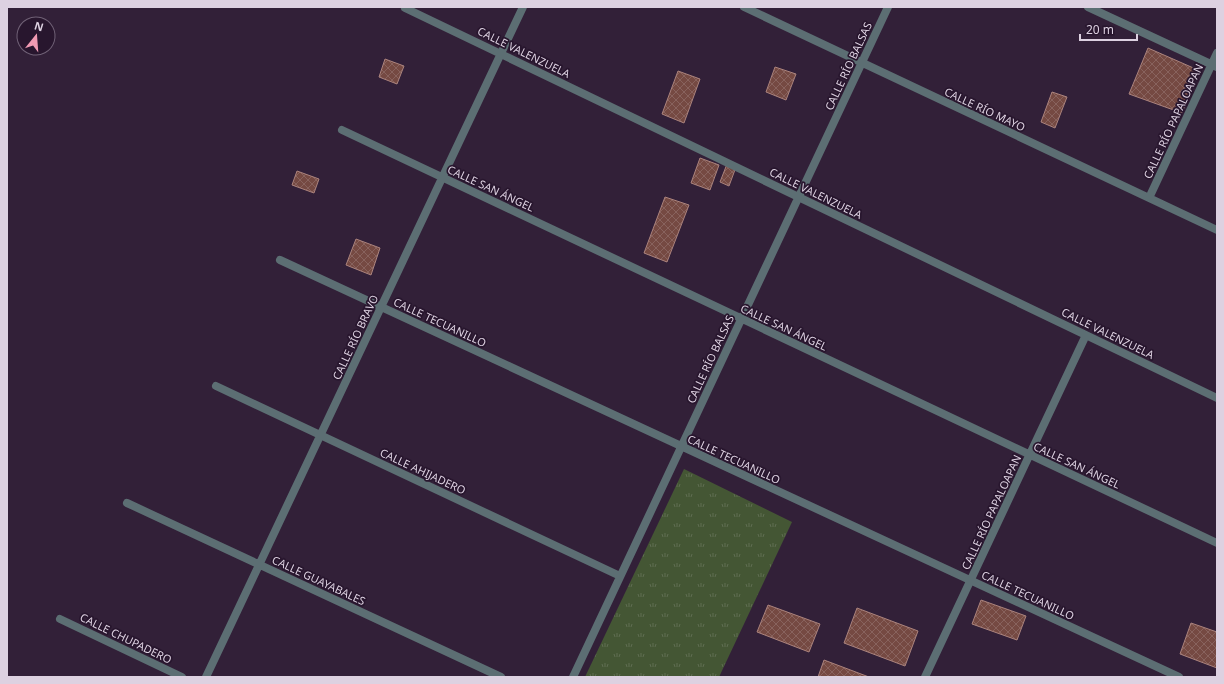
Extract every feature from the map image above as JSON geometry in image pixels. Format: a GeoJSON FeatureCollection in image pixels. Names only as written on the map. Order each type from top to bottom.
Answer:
{"type":"FeatureCollection","features":[{"type":"Feature","properties":{"kind":"street","name":"CALLE RÍO BRAVO"},"geometry":{"type":"LineString","coordinates":[[206,677],[523,7]]}},
{"type":"Feature","properties":{"kind":"street","name":"CALLE RÍO MAYO"},"geometry":{"type":"LineString","coordinates":[[744,7],[1217,230]]}},
{"type":"Feature","properties":{"kind":"street","name":"CALLE RÍO BALSAS"},"geometry":{"type":"LineString","coordinates":[[573,677],[888,7]]}},
{"type":"Feature","properties":{"kind":"street"},"geometry":{"type":"LineString","coordinates":[[1088,7],[1214,66]]}},
{"type":"Feature","properties":{"kind":"street","name":"CALLE VALENZUELA"},"geometry":{"type":"LineString","coordinates":[[406,8],[1217,398]]}},
{"type":"Feature","properties":{"kind":"street","name":"CALLE RÍO PAPALOAPAN"},"geometry":{"type":"LineString","coordinates":[[1149,198],[1214,66],[1217,53]]}},
{"type":"Feature","properties":{"kind":"street","name":"CALLE SAN ÁNGEL"},"geometry":{"type":"LineString","coordinates":[[342,130],[1217,543]]}},
{"type":"Feature","properties":{"kind":"street","name":"CALLE TECUANILLO"},"geometry":{"type":"LineString","coordinates":[[280,260],[1179,677]]}},
{"type":"Feature","properties":{"kind":"street","name":"CALLE RÍO PAPALOAPAN"},"geometry":{"type":"LineString","coordinates":[[925,677],[1086,335]]}},
{"type":"Feature","properties":{"kind":"street","name":"CALLE AHIJADERO"},"geometry":{"type":"LineString","coordinates":[[216,386],[620,576]]}},
{"type":"Feature","properties":{"kind":"street","name":"CALLE GUAYABALES"},"geometry":{"type":"LineString","coordinates":[[127,503],[501,677]]}},
{"type":"Feature","properties":{"kind":"street","name":"CALLE CHUPADERO"},"geometry":{"type":"LineString","coordinates":[[60,619],[182,677]]}},
{"type":"Feature","properties":{"kind":"green space"},"geometry":{"type":"Polygon","coordinates":[[[684,469],[792,522],[719,677],[585,677],[684,469]]]}},
{"type":"Feature","properties":{"kind":"building"},"geometry":{"type":"Polygon","coordinates":[[[1148,48],[1198,70],[1182,113],[1129,94],[1148,48]]]}},
{"type":"Feature","properties":{"kind":"building"},"geometry":{"type":"Polygon","coordinates":[[[385,59],[404,66],[397,84],[379,77],[385,59]]]}},
{"type":"Feature","properties":{"kind":"building"},"geometry":{"type":"Polygon","coordinates":[[[775,67],[796,74],[786,100],[766,92],[775,67]]]}},
{"type":"Feature","properties":{"kind":"building"},"geometry":{"type":"Polygon","coordinates":[[[678,71],[700,79],[684,123],[662,114],[678,71]]]}},
{"type":"Feature","properties":{"kind":"building"},"geometry":{"type":"Polygon","coordinates":[[[1052,92],[1067,97],[1055,128],[1041,122],[1052,92]]]}},
{"type":"Feature","properties":{"kind":"building"},"geometry":{"type":"Polygon","coordinates":[[[700,158],[719,165],[710,190],[691,183],[700,158]]]}},
{"type":"Feature","properties":{"kind":"building"},"geometry":{"type":"Polygon","coordinates":[[[727,164],[736,167],[729,186],[720,182],[727,164]]]}},
{"type":"Feature","properties":{"kind":"building"},"geometry":{"type":"Polygon","coordinates":[[[297,171],[319,179],[314,193],[292,185],[297,171]]]}},
{"type":"Feature","properties":{"kind":"building"},"geometry":{"type":"Polygon","coordinates":[[[665,197],[689,205],[667,262],[644,253],[665,197]]]}},
{"type":"Feature","properties":{"kind":"building"},"geometry":{"type":"Polygon","coordinates":[[[356,239],[380,248],[371,275],[346,265],[356,239]]]}},
{"type":"Feature","properties":{"kind":"building"},"geometry":{"type":"Polygon","coordinates":[[[981,600],[1026,616],[1017,640],[972,624],[981,600]]]}},
{"type":"Feature","properties":{"kind":"building"},"geometry":{"type":"Polygon","coordinates":[[[768,605],[820,624],[809,652],[757,632],[768,605]]]}},
{"type":"Feature","properties":{"kind":"building"},"geometry":{"type":"Polygon","coordinates":[[[857,608],[918,631],[905,666],[844,643],[857,608]]]}},
{"type":"Feature","properties":{"kind":"building"},"geometry":{"type":"Polygon","coordinates":[[[1191,623],[1217,632],[1217,668],[1180,654],[1191,623]]]}},
{"type":"Feature","properties":{"kind":"building"},"geometry":{"type":"Polygon","coordinates":[[[824,660],[869,677],[818,677],[824,660]]]}}]}
